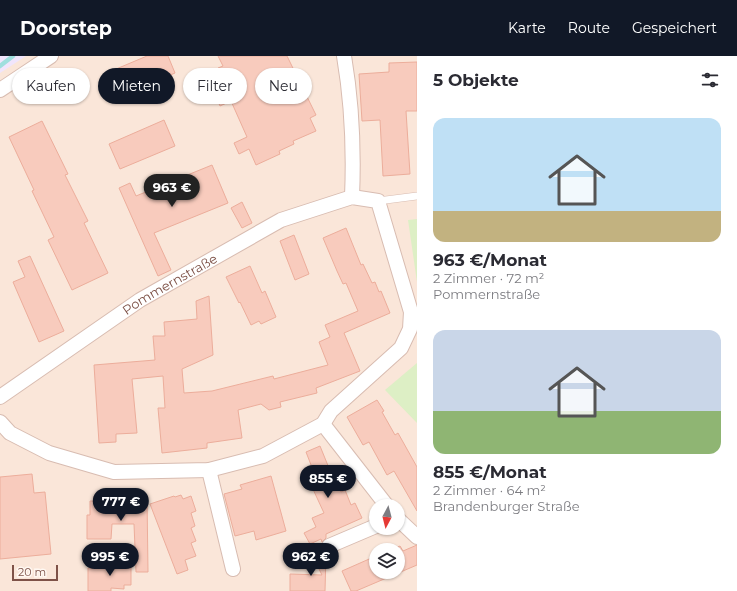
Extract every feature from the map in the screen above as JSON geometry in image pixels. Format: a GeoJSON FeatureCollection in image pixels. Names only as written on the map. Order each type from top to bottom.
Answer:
{"type":"FeatureCollection","features":[{"type":"Feature","properties":{"kind":"street"},"geometry":{"type":"LineString","coordinates":[[0,90],[51,56]]}},
{"type":"Feature","properties":{"kind":"street"},"geometry":{"type":"LineString","coordinates":[[344,56],[349,86],[353,160],[352,197]]}},
{"type":"Feature","properties":{"kind":"street","name":"Pommernstraße"},"geometry":{"type":"LineString","coordinates":[[0,397],[140,300],[280,220],[352,197],[378,201]]}},
{"type":"Feature","properties":{"kind":"street"},"geometry":{"type":"LineString","coordinates":[[0,422],[10,433],[49,453],[114,472],[209,470],[263,456],[323,424],[331,411],[401,348],[410,329],[411,312],[378,201]]}},
{"type":"Feature","properties":{"kind":"street"},"geometry":{"type":"LineString","coordinates":[[323,424],[382,499]]}},
{"type":"Feature","properties":{"kind":"street"},"geometry":{"type":"LineString","coordinates":[[209,470],[233,569]]}},
{"type":"Feature","properties":{"kind":"street"},"geometry":{"type":"LineString","coordinates":[[405,526],[417,537]]}},
{"type":"Feature","properties":{"kind":"street"},"geometry":{"type":"LineString","coordinates":[[329,546],[369,529]]}},
{"type":"Feature","properties":{"kind":"lane"},"geometry":{"type":"LineString","coordinates":[[378,201],[417,196]]}},
{"type":"Feature","properties":{"kind":"shaded area"},"geometry":{"type":"Polygon","coordinates":[[[0,56],[417,56],[417,591],[0,591],[0,56]]]}},
{"type":"Feature","properties":{"kind":"shaded area"},"geometry":{"type":"Polygon","coordinates":[[[0,56],[26,56],[0,73],[0,56]]]}},
{"type":"Feature","properties":{"kind":"green space"},"geometry":{"type":"Polygon","coordinates":[[[417,219],[417,282],[408,220],[417,219]]]}},
{"type":"Feature","properties":{"kind":"green space"},"geometry":{"type":"Polygon","coordinates":[[[417,363],[417,423],[385,390],[417,363]]]}},
{"type":"Feature","properties":{"kind":"building"},"geometry":{"type":"Polygon","coordinates":[[[147,56],[168,56],[173,68],[118,68],[147,56]]]}},
{"type":"Feature","properties":{"kind":"building"},"geometry":{"type":"Polygon","coordinates":[[[218,56],[287,56],[293,68],[255,68],[255,104],[311,104],[316,115],[310,118],[316,131],[293,141],[294,144],[279,151],[280,154],[256,165],[249,149],[239,154],[234,143],[247,137],[232,104],[247,104],[247,68],[218,68],[223,66],[218,56]]]}},
{"type":"Feature","properties":{"kind":"building"},"geometry":{"type":"Polygon","coordinates":[[[417,62],[417,111],[406,111],[410,174],[383,176],[380,120],[362,121],[359,74],[389,72],[389,63],[417,62]]]}},
{"type":"Feature","properties":{"kind":"building"},"geometry":{"type":"Polygon","coordinates":[[[164,120],[175,146],[120,169],[109,144],[164,120]]]}},
{"type":"Feature","properties":{"kind":"building"},"geometry":{"type":"Polygon","coordinates":[[[42,121],[68,174],[65,175],[88,221],[84,223],[108,273],[72,290],[48,240],[54,237],[9,137],[42,121]]]}},
{"type":"Feature","properties":{"kind":"building"},"geometry":{"type":"Polygon","coordinates":[[[212,165],[228,203],[154,233],[171,270],[158,276],[119,188],[130,183],[136,196],[212,165]]]}},
{"type":"Feature","properties":{"kind":"building"},"geometry":{"type":"Polygon","coordinates":[[[242,202],[252,223],[242,228],[231,208],[242,202]]]}},
{"type":"Feature","properties":{"kind":"building"},"geometry":{"type":"Polygon","coordinates":[[[346,228],[361,265],[363,264],[372,283],[375,282],[379,292],[381,291],[390,313],[344,333],[360,371],[316,388],[317,393],[280,402],[281,407],[269,410],[261,404],[238,410],[242,438],[207,443],[207,448],[162,453],[158,408],[165,408],[163,376],[132,379],[137,433],[116,434],[116,442],[99,443],[94,365],[155,360],[153,336],[165,336],[164,322],[197,319],[196,301],[209,296],[213,355],[182,369],[184,393],[212,391],[273,376],[274,379],[328,365],[319,342],[330,337],[325,325],[358,311],[346,283],[343,284],[323,238],[346,228]]]}},
{"type":"Feature","properties":{"kind":"building"},"geometry":{"type":"Polygon","coordinates":[[[294,235],[309,274],[295,280],[280,241],[294,235]]]}},
{"type":"Feature","properties":{"kind":"building"},"geometry":{"type":"Polygon","coordinates":[[[30,256],[64,331],[39,342],[13,282],[25,277],[18,261],[30,256]]]}},
{"type":"Feature","properties":{"kind":"building"},"geometry":{"type":"Polygon","coordinates":[[[250,266],[262,293],[265,291],[276,317],[261,324],[259,321],[251,325],[226,277],[250,266]]]}},
{"type":"Feature","properties":{"kind":"building"},"geometry":{"type":"Polygon","coordinates":[[[377,400],[395,435],[398,433],[417,467],[417,511],[394,471],[387,475],[369,442],[363,445],[347,417],[377,400]]]}},
{"type":"Feature","properties":{"kind":"building"},"geometry":{"type":"Polygon","coordinates":[[[320,446],[333,478],[334,477],[341,492],[345,490],[351,505],[355,503],[362,518],[326,534],[326,538],[322,542],[321,539],[310,544],[304,533],[316,527],[312,518],[324,513],[312,487],[308,489],[302,475],[313,470],[306,452],[320,446]]]}},
{"type":"Feature","properties":{"kind":"building"},"geometry":{"type":"Polygon","coordinates":[[[32,474],[34,493],[45,492],[51,554],[0,559],[0,477],[32,474]]]}},
{"type":"Feature","properties":{"kind":"building"},"geometry":{"type":"Polygon","coordinates":[[[271,476],[286,531],[256,540],[254,531],[235,536],[224,494],[242,489],[240,485],[271,476]]]}},
{"type":"Feature","properties":{"kind":"building"},"geometry":{"type":"Polygon","coordinates":[[[181,495],[183,499],[191,496],[196,511],[191,513],[195,526],[191,528],[196,541],[191,543],[196,556],[185,560],[188,570],[177,574],[150,504],[181,495]]]}},
{"type":"Feature","properties":{"kind":"building"},"geometry":{"type":"Polygon","coordinates":[[[94,496],[147,496],[148,572],[136,572],[134,524],[112,524],[111,539],[87,539],[87,515],[90,515],[90,501],[94,501],[94,496]]]}},
{"type":"Feature","properties":{"kind":"building"},"geometry":{"type":"Polygon","coordinates":[[[417,545],[417,565],[405,570],[405,550],[417,545]]]}},
{"type":"Feature","properties":{"kind":"building"},"geometry":{"type":"Polygon","coordinates":[[[322,550],[326,554],[325,591],[290,591],[290,574],[322,575],[312,555],[322,550]]]}},
{"type":"Feature","properties":{"kind":"building"},"geometry":{"type":"Polygon","coordinates":[[[369,559],[369,579],[384,579],[356,591],[351,591],[342,571],[369,559]]]}},
{"type":"Feature","properties":{"kind":"building"},"geometry":{"type":"Polygon","coordinates":[[[116,561],[131,561],[131,585],[124,585],[124,589],[111,588],[111,591],[88,591],[88,568],[102,568],[102,564],[116,564],[116,561]]]}},
{"type":"Feature","properties":{"kind":"waterway"},"geometry":{"type":"LineString","coordinates":[[0,66],[13,56]]}}]}
